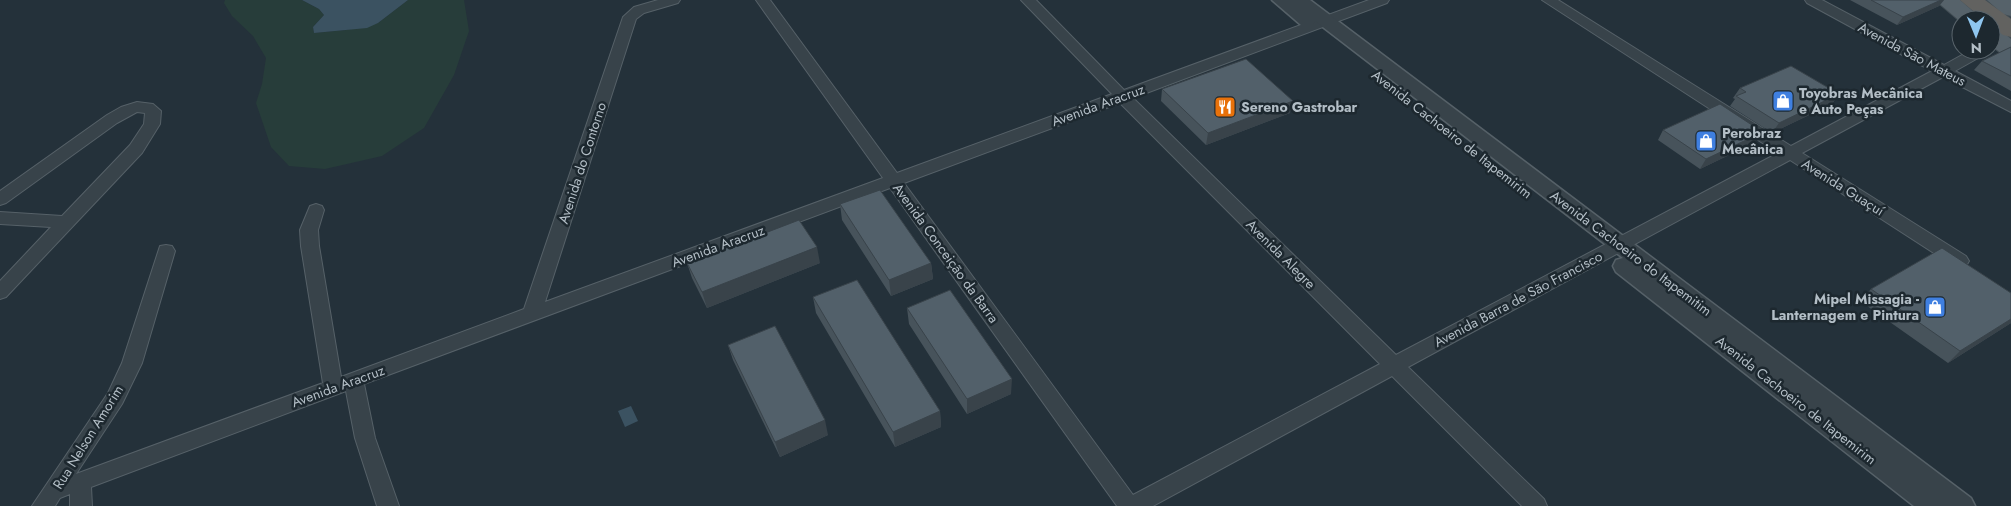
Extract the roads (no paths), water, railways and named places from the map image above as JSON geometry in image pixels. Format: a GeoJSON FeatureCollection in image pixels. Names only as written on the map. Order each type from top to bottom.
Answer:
{"type":"FeatureCollection","features":[{"type":"Feature","properties":{"kind":"main road"},"geometry":{"type":"LineString","coordinates":[[1946,0],[1959,10]]}},
{"type":"Feature","properties":{"kind":"main road"},"geometry":{"type":"LineString","coordinates":[[1998,0],[2011,10]]}},
{"type":"Feature","properties":{"kind":"street","name":"Avenida do Contorno"},"geometry":{"type":"LineString","coordinates":[[532,314],[627,26],[633,13],[673,0]]}},
{"type":"Feature","properties":{"kind":"street","name":"Avenida Conceição da Barra"},"geometry":{"type":"LineString","coordinates":[[763,0],[1129,506]]}},
{"type":"Feature","properties":{"kind":"street","name":"Avenida Alegre"},"geometry":{"type":"LineString","coordinates":[[1028,0],[1393,366],[1536,506]]}},
{"type":"Feature","properties":{"kind":"street"},"geometry":{"type":"LineString","coordinates":[[1280,0],[1319,23]]}},
{"type":"Feature","properties":{"kind":"street","name":"Avenida Cachoeiro do Itapemitim"},"geometry":{"type":"LineString","coordinates":[[1299,0],[1319,23],[1613,248],[1962,506]]}},
{"type":"Feature","properties":{"kind":"street","name":"Avenida Aracruz"},"geometry":{"type":"LineString","coordinates":[[48,499],[80,482],[1382,0]]}},
{"type":"Feature","properties":{"kind":"street","name":"Avenida Guaçuí"},"geometry":{"type":"LineString","coordinates":[[1549,0],[1970,268]]}},
{"type":"Feature","properties":{"kind":"street","name":"Avenida São Mateus"},"geometry":{"type":"LineString","coordinates":[[1812,0],[2011,107]]}},
{"type":"Feature","properties":{"kind":"street","name":"Avenida Barra de São Francisco"},"geometry":{"type":"LineString","coordinates":[[1133,506],[1964,60]]}},
{"type":"Feature","properties":{"kind":"street"},"geometry":{"type":"LineString","coordinates":[[0,198],[112,119],[130,109],[148,107],[153,111],[152,124],[136,149],[0,292]]}},
{"type":"Feature","properties":{"kind":"street"},"geometry":{"type":"LineString","coordinates":[[316,210],[309,230],[310,246],[333,388]]}},
{"type":"Feature","properties":{"kind":"street"},"geometry":{"type":"LineString","coordinates":[[0,218],[66,222]]}},
{"type":"Feature","properties":{"kind":"street","name":"Avenida Cachoeiro de Itapemirim"},"geometry":{"type":"LineString","coordinates":[[1613,248],[1933,506]]}},
{"type":"Feature","properties":{"kind":"street","name":"Rua Nelson Amorim"},"geometry":{"type":"LineString","coordinates":[[48,499],[115,398],[132,363],[166,251]]}},
{"type":"Feature","properties":{"kind":"street"},"geometry":{"type":"LineString","coordinates":[[354,380],[365,438],[388,506]]}},
{"type":"Feature","properties":{"kind":"street"},"geometry":{"type":"LineString","coordinates":[[80,482],[81,506]]}},
{"type":"Feature","properties":{"kind":"water"},"geometry":{"type":"Polygon","coordinates":[[[302,0],[408,0],[378,23],[367,28],[314,33],[313,27],[324,15],[319,9],[302,0]]]}},
{"type":"Feature","properties":{"kind":"water"},"geometry":{"type":"Polygon","coordinates":[[[631,406],[638,421],[625,427],[618,411],[631,406]]]}},
{"type":"Feature","properties":{"kind":"place","name":"Toyobras Mecânica e Auto Peças"},"geometry":{"type":"Point","coordinates":[1783,101]}},
{"type":"Feature","properties":{"kind":"place","name":"Sereno Gastrobar"},"geometry":{"type":"Point","coordinates":[1225,107]}},
{"type":"Feature","properties":{"kind":"place","name":"Perobraz Mecânica"},"geometry":{"type":"Point","coordinates":[1706,141]}},
{"type":"Feature","properties":{"kind":"place","name":"Mipel Missagia - Lanternagem e Pintura"},"geometry":{"type":"Point","coordinates":[1935,307]}}]}
